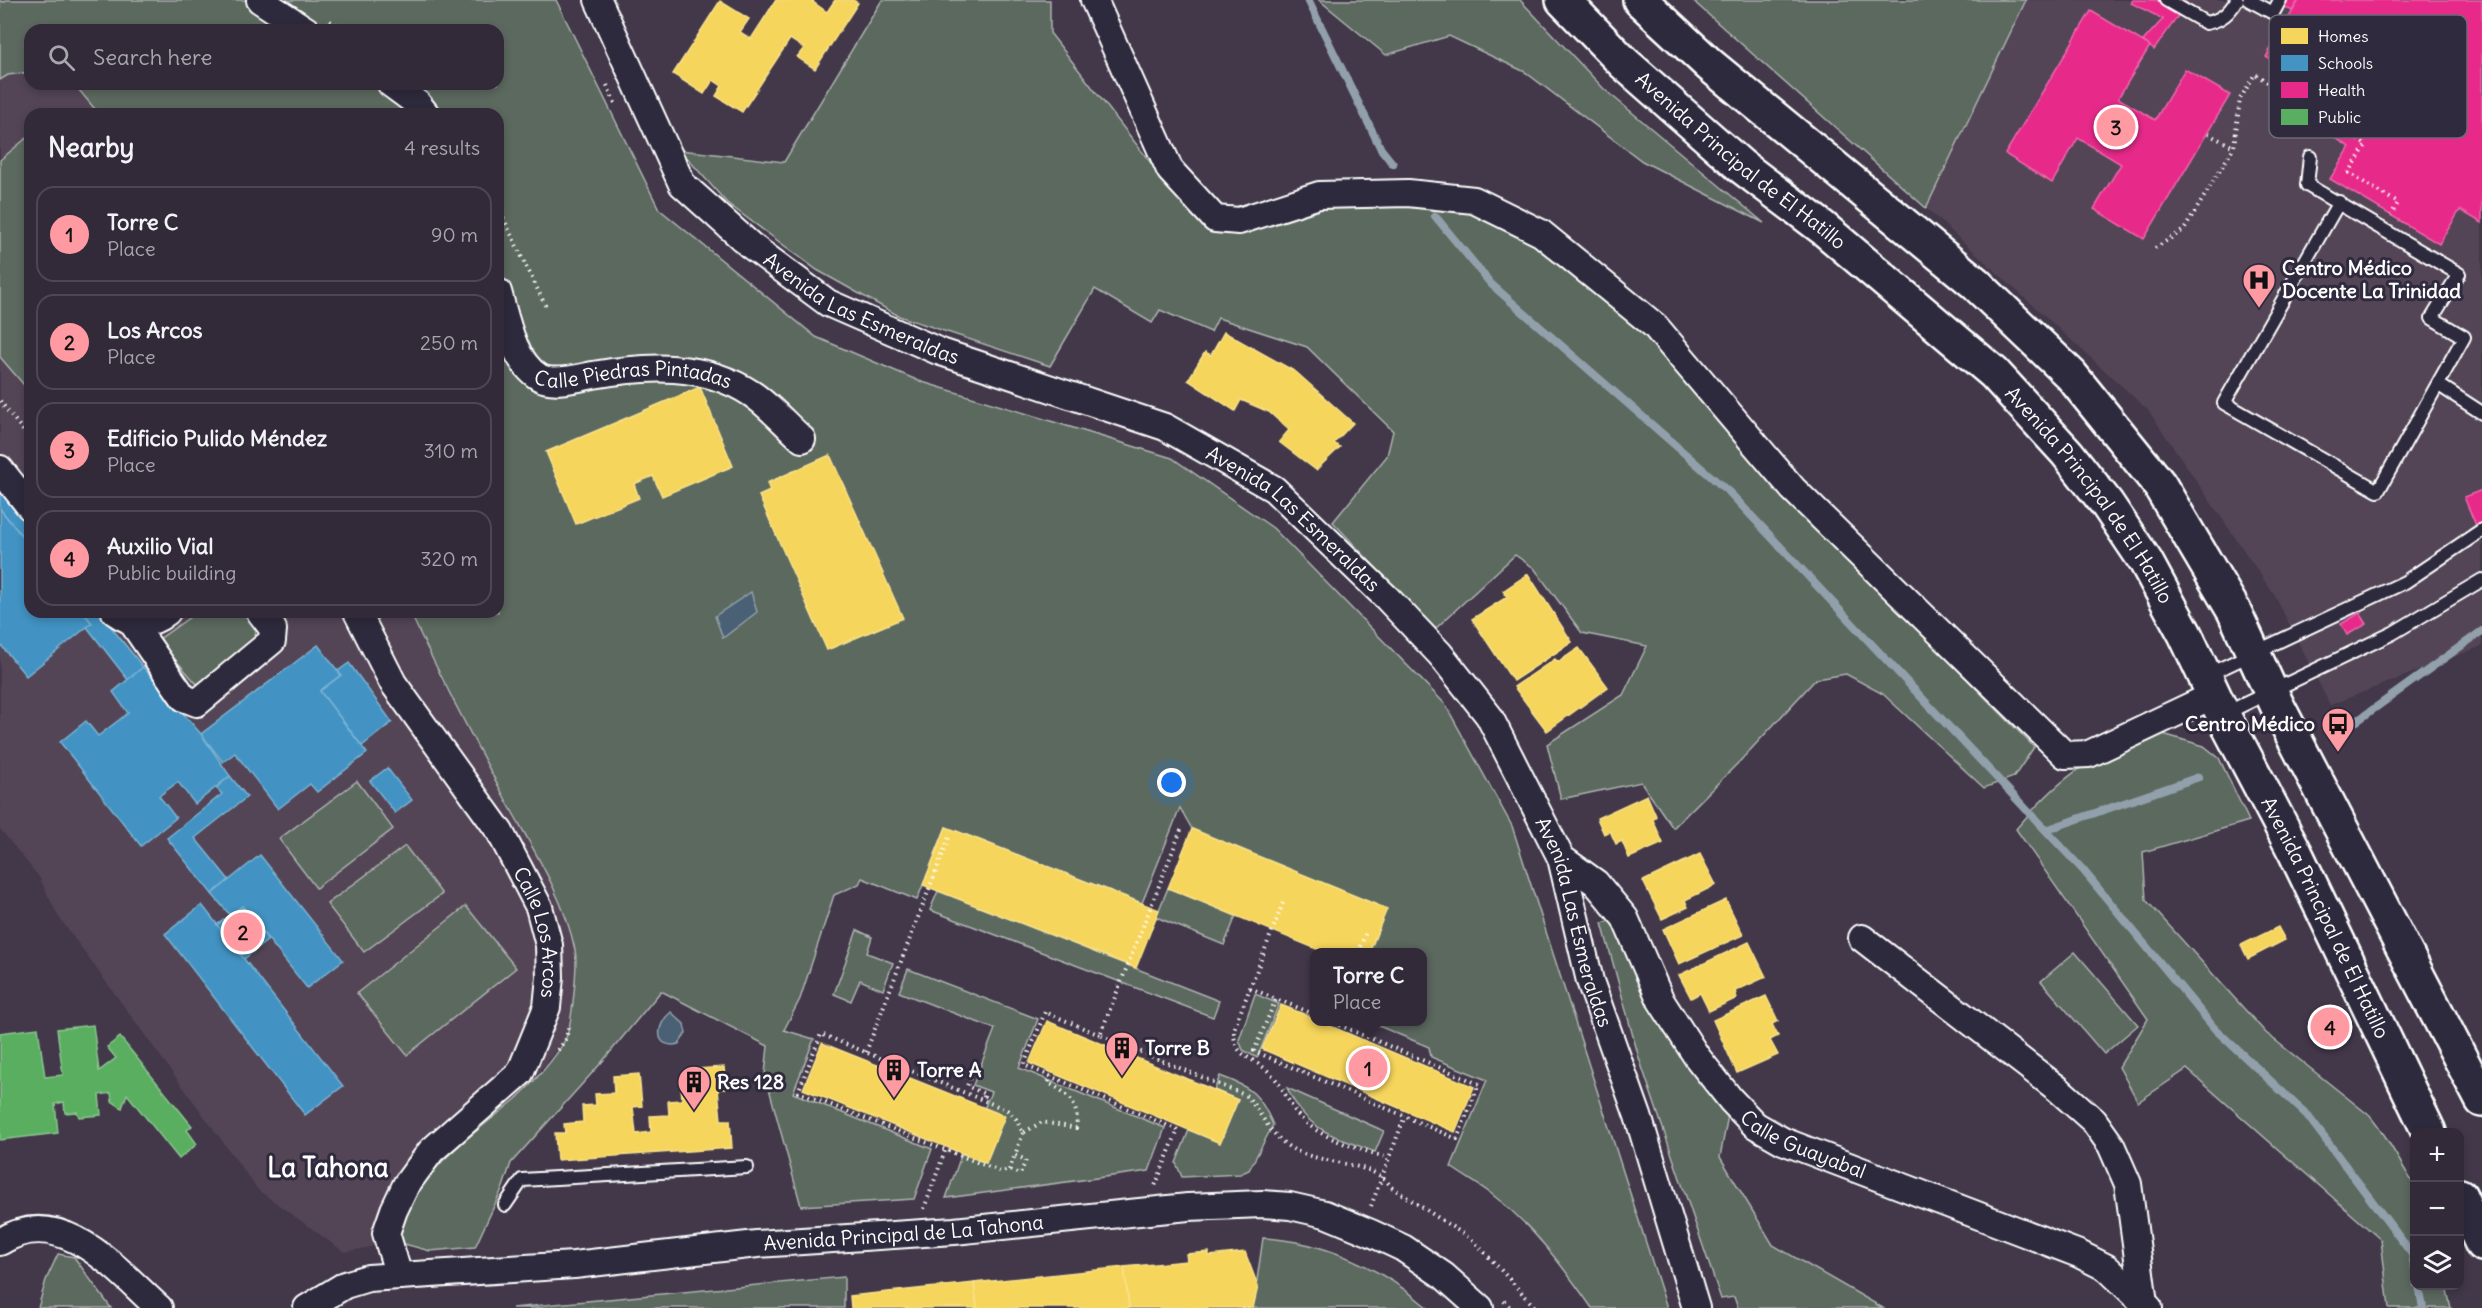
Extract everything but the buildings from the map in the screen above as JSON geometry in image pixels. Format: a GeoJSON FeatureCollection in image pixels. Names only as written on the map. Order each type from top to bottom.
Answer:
{"type":"FeatureCollection","features":[{"type":"Feature","properties":{"kind":"main road","name":"Avenida Principal de El Hatillo"},"geometry":{"type":"LineString","coordinates":[[1563,0],[1624,63],[1732,158],[1823,228],[1994,373],[2067,453],[2107,504],[2146,562],[2186,634],[2213,694],[2295,852],[2427,1128]]}},
{"type":"Feature","properties":{"kind":"main road"},"geometry":{"type":"LineString","coordinates":[[1640,0],[1710,64],[1975,283],[2072,375],[2159,483],[2234,611],[2271,691],[2482,1100]]}},
{"type":"Feature","properties":{"kind":"main road"},"geometry":{"type":"LineString","coordinates":[[2464,1205],[2482,1244]]}},
{"type":"Feature","properties":{"kind":"street"},"geometry":{"type":"LineString","coordinates":[[260,0],[297,24]]}},
{"type":"Feature","properties":{"kind":"street","name":"Avenida Las Esmeraldas"},"geometry":{"type":"LineString","coordinates":[[598,0],[682,184],[750,245],[828,303],[938,351],[1165,427],[1274,489],[1387,598],[1440,654],[1489,717],[1561,858],[1590,981],[1638,1116],[1696,1308]]}},
{"type":"Feature","properties":{"kind":"street"},"geometry":{"type":"LineString","coordinates":[[1094,0],[1170,170],[1215,219],[1239,221],[1319,195],[1408,193],[1474,200],[1541,232],[1655,326],[1793,489],[2065,755],[2213,694]]}},
{"type":"Feature","properties":{"kind":"street"},"geometry":{"type":"LineString","coordinates":[[399,90],[421,108]]}},
{"type":"Feature","properties":{"kind":"street","name":"Calle Piedras Pintadas"},"geometry":{"type":"LineString","coordinates":[[504,311],[513,340],[526,364],[540,378],[558,380],[627,369],[670,368],[716,375],[752,394],[802,439]]}},
{"type":"Feature","properties":{"kind":"street"},"geometry":{"type":"LineString","coordinates":[[0,469],[24,499]]}},
{"type":"Feature","properties":{"kind":"street"},"geometry":{"type":"LineString","coordinates":[[124,618],[184,698],[197,703],[272,641],[273,629],[265,618]]}},
{"type":"Feature","properties":{"kind":"street"},"geometry":{"type":"LineString","coordinates":[[128,618],[142,624],[157,621],[160,618]]}},
{"type":"Feature","properties":{"kind":"street","name":"Calle Los Arcos"},"geometry":{"type":"LineString","coordinates":[[360,618],[393,683],[500,832],[539,907],[549,945],[550,977],[547,1007],[520,1073],[431,1151],[406,1185],[394,1210],[386,1233],[399,1276]]}},
{"type":"Feature","properties":{"kind":"street","name":"Calle Guayabal"},"geometry":{"type":"LineString","coordinates":[[1561,858],[1596,883],[1625,918],[1661,1002],[1697,1057],[1731,1100],[1755,1125],[1783,1141],[2079,1254],[2107,1268],[2147,1305]]}},
{"type":"Feature","properties":{"kind":"street"},"geometry":{"type":"LineString","coordinates":[[1862,938],[2058,1089],[2094,1121],[2111,1145],[2128,1184],[2147,1305]]}},
{"type":"Feature","properties":{"kind":"street","name":"Avenida Principal de La Tahona"},"geometry":{"type":"LineString","coordinates":[[307,1308],[345,1286],[368,1278],[574,1265],[757,1244],[954,1231],[1188,1208],[1262,1204],[1290,1206],[1325,1214],[1371,1233],[1403,1248],[1444,1276],[1490,1302]]}},
{"type":"Feature","properties":{"kind":"street"},"geometry":{"type":"LineString","coordinates":[[0,1242],[20,1232],[46,1231],[74,1238],[94,1249],[159,1308]]}},
{"type":"Feature","properties":{"kind":"lane"},"geometry":{"type":"LineString","coordinates":[[2166,0],[2206,23],[2219,21],[2237,0]]}},
{"type":"Feature","properties":{"kind":"lane"},"geometry":{"type":"LineString","coordinates":[[2249,0],[2273,13],[2280,0]]}},
{"type":"Feature","properties":{"kind":"lane"},"geometry":{"type":"LineString","coordinates":[[2310,157],[2307,185],[2339,202],[2459,274],[2432,318],[2464,337],[2378,491],[2224,403],[2339,202]]}},
{"type":"Feature","properties":{"kind":"lane"},"geometry":{"type":"LineString","coordinates":[[2439,384],[2482,413]]}},
{"type":"Feature","properties":{"kind":"lane"},"geometry":{"type":"LineString","coordinates":[[2213,694],[2252,653],[2405,582],[2482,530]]}},
{"type":"Feature","properties":{"kind":"lane"},"geometry":{"type":"LineString","coordinates":[[2213,694],[2271,691],[2393,633],[2482,580]]}},
{"type":"Feature","properties":{"kind":"lane"},"geometry":{"type":"LineString","coordinates":[[505,1205],[522,1180],[747,1167]]}},
{"type":"Feature","properties":{"kind":"path"},"geometry":{"type":"LineString","coordinates":[[2155,248],[2184,230],[2234,147],[2240,99],[2255,74],[2269,83]]}},
{"type":"Feature","properties":{"kind":"path"},"geometry":{"type":"LineString","coordinates":[[606,84],[616,105]]}},
{"type":"Feature","properties":{"kind":"path"},"geometry":{"type":"LineString","coordinates":[[2208,134],[2234,147]]}},
{"type":"Feature","properties":{"kind":"path"},"geometry":{"type":"LineString","coordinates":[[2355,138],[2366,145],[2349,172],[2398,203]]}},
{"type":"Feature","properties":{"kind":"path"},"geometry":{"type":"LineString","coordinates":[[504,220],[546,307]]}},
{"type":"Feature","properties":{"kind":"path"},"geometry":{"type":"LineString","coordinates":[[0,401],[24,432]]}},
{"type":"Feature","properties":{"kind":"path"},"geometry":{"type":"LineString","coordinates":[[1100,1035],[1181,830]]}},
{"type":"Feature","properties":{"kind":"path"},"geometry":{"type":"LineString","coordinates":[[866,1053],[950,835]]}},
{"type":"Feature","properties":{"kind":"path"},"geometry":{"type":"LineString","coordinates":[[1283,903],[1234,1029],[1233,1044],[1241,1054],[1272,1076],[1299,1117],[1327,1135],[1388,1158]]}},
{"type":"Feature","properties":{"kind":"path"},"geometry":{"type":"LineString","coordinates":[[1360,948],[1367,930]]}},
{"type":"Feature","properties":{"kind":"path"},"geometry":{"type":"LineString","coordinates":[[1250,988],[1310,1012]]}},
{"type":"Feature","properties":{"kind":"path"},"geometry":{"type":"LineString","coordinates":[[1276,999],[1254,1051],[1457,1139],[1479,1084],[1341,1026]]}},
{"type":"Feature","properties":{"kind":"path"},"geometry":{"type":"LineString","coordinates":[[1165,1190],[1153,1191],[1178,1130],[1024,1065],[1045,1012],[1247,1096],[1261,1113],[1271,1131],[1290,1148],[1332,1163],[1344,1163],[1381,1177],[1391,1187],[1474,1241],[1536,1308]]}},
{"type":"Feature","properties":{"kind":"path"},"geometry":{"type":"LineString","coordinates":[[554,1055],[566,1039],[570,1017]]}},
{"type":"Feature","properties":{"kind":"path"},"geometry":{"type":"LineString","coordinates":[[1015,1155],[1026,1160],[1020,1174],[1009,1170],[1002,1172],[992,1170],[798,1092],[821,1034],[1007,1110],[1016,1119],[1023,1133]]}},
{"type":"Feature","properties":{"kind":"path"},"geometry":{"type":"LineString","coordinates":[[974,1067],[967,1086],[985,1094],[982,1100]]}},
{"type":"Feature","properties":{"kind":"path"},"geometry":{"type":"LineString","coordinates":[[1009,1170],[1023,1133],[1042,1122],[1076,1128],[1076,1110],[1071,1099],[1065,1092],[1048,1083],[1051,1076]]}},
{"type":"Feature","properties":{"kind":"path"},"geometry":{"type":"LineString","coordinates":[[1369,1212],[1405,1116]]}},
{"type":"Feature","properties":{"kind":"path"},"geometry":{"type":"LineString","coordinates":[[934,1211],[922,1212],[945,1151]]}},
{"type":"Feature","properties":{"kind":"path"},"geometry":{"type":"LineString","coordinates":[[1490,1302],[1511,1308]]}},
{"type":"Feature","properties":{"kind":"shaded area","name":"Centro Médico Docente La Trinidad"},"geometry":{"type":"Polygon","coordinates":[[[2026,0],[2482,0],[2482,646],[2330,705],[2275,596],[2148,410],[1926,208],[2026,0]]]}},
{"type":"Feature","properties":{"kind":"shaded area"},"geometry":{"type":"Polygon","coordinates":[[[24,73],[24,90],[79,90],[94,108],[24,108],[24,618],[413,618],[443,684],[476,733],[556,892],[576,952],[574,994],[566,1039],[520,1095],[450,1152],[427,1179],[400,1222],[397,1242],[344,1252],[258,1190],[58,916],[39,877],[0,829],[0,80],[7,75],[24,73]]]}},
{"type":"Feature","properties":{"kind":"green space"},"geometry":{"type":"Polygon","coordinates":[[[5,0],[556,0],[659,209],[816,337],[919,381],[1172,458],[1273,528],[1445,704],[1512,826],[1667,1308],[1592,1308],[1559,1263],[1522,1221],[1494,1196],[1451,1167],[1487,1080],[1431,1057],[1429,1047],[1379,1026],[1427,1026],[1427,948],[1371,948],[1386,909],[1192,829],[1180,808],[1142,903],[946,827],[917,900],[862,878],[859,884],[834,895],[800,999],[784,1030],[814,1039],[793,1093],[932,1149],[914,1199],[801,1206],[765,1074],[768,1046],[661,991],[602,1062],[511,1163],[503,1187],[475,1247],[430,1251],[397,1242],[403,1219],[413,1198],[427,1179],[461,1144],[516,1099],[556,1055],[568,1033],[574,995],[575,950],[556,892],[457,708],[413,618],[504,618],[504,108],[94,108],[79,90],[504,90],[504,24],[24,24],[24,73],[8,75],[0,80],[0,1],[5,2],[5,0]]]}},
{"type":"Feature","properties":{"kind":"green space"},"geometry":{"type":"Polygon","coordinates":[[[882,0],[1050,0],[1050,33],[1161,176],[1209,231],[1242,234],[1321,205],[1411,204],[1475,213],[1545,245],[1638,324],[1790,500],[2034,747],[2014,777],[1984,788],[1883,694],[1846,674],[1816,679],[1741,760],[1673,828],[1641,782],[1561,799],[1547,744],[1623,695],[1647,646],[1582,633],[1534,568],[1515,555],[1434,630],[1333,522],[1387,456],[1393,431],[1307,347],[1218,318],[1211,332],[1160,310],[1152,323],[1095,289],[1050,366],[899,316],[817,270],[727,203],[680,150],[784,162],[882,0]]]}},
{"type":"Feature","properties":{"kind":"green space"},"geometry":{"type":"Polygon","coordinates":[[[1319,0],[1520,0],[1604,89],[1764,223],[1642,161],[1525,72],[1449,36],[1386,55],[1319,0]]]}},
{"type":"Feature","properties":{"kind":"green space"},"geometry":{"type":"Polygon","coordinates":[[[1692,0],[2026,0],[1926,208],[1692,0]]]}},
{"type":"Feature","properties":{"kind":"green space"},"geometry":{"type":"Polygon","coordinates":[[[24,140],[24,385],[0,357],[0,160],[24,140]]]}},
{"type":"Feature","properties":{"kind":"green space"},"geometry":{"type":"Polygon","coordinates":[[[189,618],[251,618],[257,626],[253,645],[204,686],[196,683],[158,640],[189,618]]]}},
{"type":"Feature","properties":{"kind":"green space"},"geometry":{"type":"Polygon","coordinates":[[[2163,734],[2204,746],[2219,758],[2249,821],[2143,852],[2146,900],[2266,1033],[2370,1116],[2385,1136],[2410,1178],[2410,1290],[2447,1290],[2451,1308],[2389,1308],[2381,1240],[2187,1069],[2138,1102],[2119,1067],[2148,1019],[2016,829],[2064,780],[2099,757],[2139,740],[2163,734]]]}},
{"type":"Feature","properties":{"kind":"green space"},"geometry":{"type":"Polygon","coordinates":[[[357,781],[393,829],[316,888],[279,839],[357,781]]]}},
{"type":"Feature","properties":{"kind":"green space"},"geometry":{"type":"Polygon","coordinates":[[[405,846],[442,894],[364,952],[327,904],[405,846]]]}},
{"type":"Feature","properties":{"kind":"green space"},"geometry":{"type":"Polygon","coordinates":[[[1168,888],[1236,916],[1224,945],[1156,917],[1168,888]]]}},
{"type":"Feature","properties":{"kind":"green space"},"geometry":{"type":"Polygon","coordinates":[[[938,891],[1219,1001],[1213,1017],[930,910],[938,891]]]}},
{"type":"Feature","properties":{"kind":"green space"},"geometry":{"type":"Polygon","coordinates":[[[466,906],[516,968],[407,1055],[357,993],[466,906]]]}},
{"type":"Feature","properties":{"kind":"green space"},"geometry":{"type":"Polygon","coordinates":[[[1625,918],[1731,1100],[1720,1157],[1773,1245],[1883,1308],[1738,1308],[1734,1297],[1721,1299],[1639,1058],[1602,923],[1625,918]]]}},
{"type":"Feature","properties":{"kind":"green space"},"geometry":{"type":"Polygon","coordinates":[[[857,930],[872,937],[867,953],[893,963],[883,990],[860,980],[851,1001],[834,994],[857,930]]]}},
{"type":"Feature","properties":{"kind":"green space"},"geometry":{"type":"Polygon","coordinates":[[[2075,952],[2138,1025],[2104,1054],[2041,981],[2075,952]]]}},
{"type":"Feature","properties":{"kind":"green space"},"geometry":{"type":"Polygon","coordinates":[[[908,969],[1038,1019],[1019,1068],[1165,1128],[1149,1171],[946,1198],[962,1153],[986,1163],[984,1109],[991,1092],[973,1085],[995,1029],[899,992],[908,969]]]}},
{"type":"Feature","properties":{"kind":"green space"},"geometry":{"type":"Polygon","coordinates":[[[1255,994],[1279,1004],[1257,1058],[1243,1050],[1239,1040],[1255,994]]]}},
{"type":"Feature","properties":{"kind":"green space"},"geometry":{"type":"Polygon","coordinates":[[[1220,1076],[1240,1084],[1253,1093],[1264,1106],[1273,1125],[1249,1170],[1240,1174],[1182,1177],[1176,1163],[1189,1130],[1220,1142],[1238,1100],[1214,1090],[1220,1076]]]}},
{"type":"Feature","properties":{"kind":"green space"},"geometry":{"type":"Polygon","coordinates":[[[1287,1088],[1384,1131],[1375,1152],[1334,1136],[1313,1123],[1303,1114],[1287,1088]]]}},
{"type":"Feature","properties":{"kind":"green space"},"geometry":{"type":"Polygon","coordinates":[[[1263,1238],[1308,1245],[1351,1259],[1391,1281],[1428,1308],[1253,1308],[1263,1238]]]}},
{"type":"Feature","properties":{"kind":"green space"},"geometry":{"type":"Polygon","coordinates":[[[58,1254],[74,1257],[111,1308],[38,1308],[46,1280],[58,1254]]]}},
{"type":"Feature","properties":{"kind":"green space"},"geometry":{"type":"Polygon","coordinates":[[[844,1277],[844,1308],[512,1308],[844,1277]]]}},
{"type":"Feature","properties":{"kind":"water"},"geometry":{"type":"Polygon","coordinates":[[[751,592],[757,612],[723,638],[715,616],[751,592]]]}},
{"type":"Feature","properties":{"kind":"water"},"geometry":{"type":"Polygon","coordinates":[[[671,1012],[684,1024],[686,1033],[679,1044],[671,1045],[661,1040],[660,1029],[671,1012]]]}},
{"type":"Feature","properties":{"kind":"waterway"},"geometry":{"type":"LineString","coordinates":[[1308,0],[1381,149],[1393,164]]}},
{"type":"Feature","properties":{"kind":"waterway"},"geometry":{"type":"LineString","coordinates":[[1435,216],[1491,284],[1731,494],[2083,870],[2215,1029],[2307,1115],[2410,1251]]}},
{"type":"Feature","properties":{"kind":"waterway"},"geometry":{"type":"LineString","coordinates":[[2357,721],[2482,631]]}},
{"type":"Feature","properties":{"kind":"waterway"},"geometry":{"type":"LineString","coordinates":[[2046,830],[2199,777]]}},
{"type":"Feature","properties":{"kind":"waterway"},"geometry":{"type":"LineString","coordinates":[[2420,1290],[2423,1308]]}},
{"type":"Feature","properties":{"kind":"place","name":"Edificio Pulido Méndez"},"geometry":{"type":"Point","coordinates":[2116,127]}},
{"type":"Feature","properties":{"kind":"place","name":"Centro Médico Docente La Trinidad"},"geometry":{"type":"Point","coordinates":[2259,309]}},
{"type":"Feature","properties":{"kind":"place","name":"Centro Médico"},"geometry":{"type":"Point","coordinates":[2338,753]}},
{"type":"Feature","properties":{"kind":"place","name":"Los Arcos"},"geometry":{"type":"Point","coordinates":[243,932]}},
{"type":"Feature","properties":{"kind":"place","name":"Auxilio Vial"},"geometry":{"type":"Point","coordinates":[2330,1027]}},
{"type":"Feature","properties":{"kind":"place","name":"Torre C"},"geometry":{"type":"Point","coordinates":[1368,1068]}},
{"type":"Feature","properties":{"kind":"place","name":"Torre B"},"geometry":{"type":"Point","coordinates":[1122,1077]}},
{"type":"Feature","properties":{"kind":"place","name":"Torre A"},"geometry":{"type":"Point","coordinates":[894,1099]}},
{"type":"Feature","properties":{"kind":"place","name":"Res 128"},"geometry":{"type":"Point","coordinates":[694,1111]}},
{"type":"Feature","properties":{"kind":"district","name":"La Tahona"},"geometry":{"type":"Point","coordinates":[328,1168]}}]}
